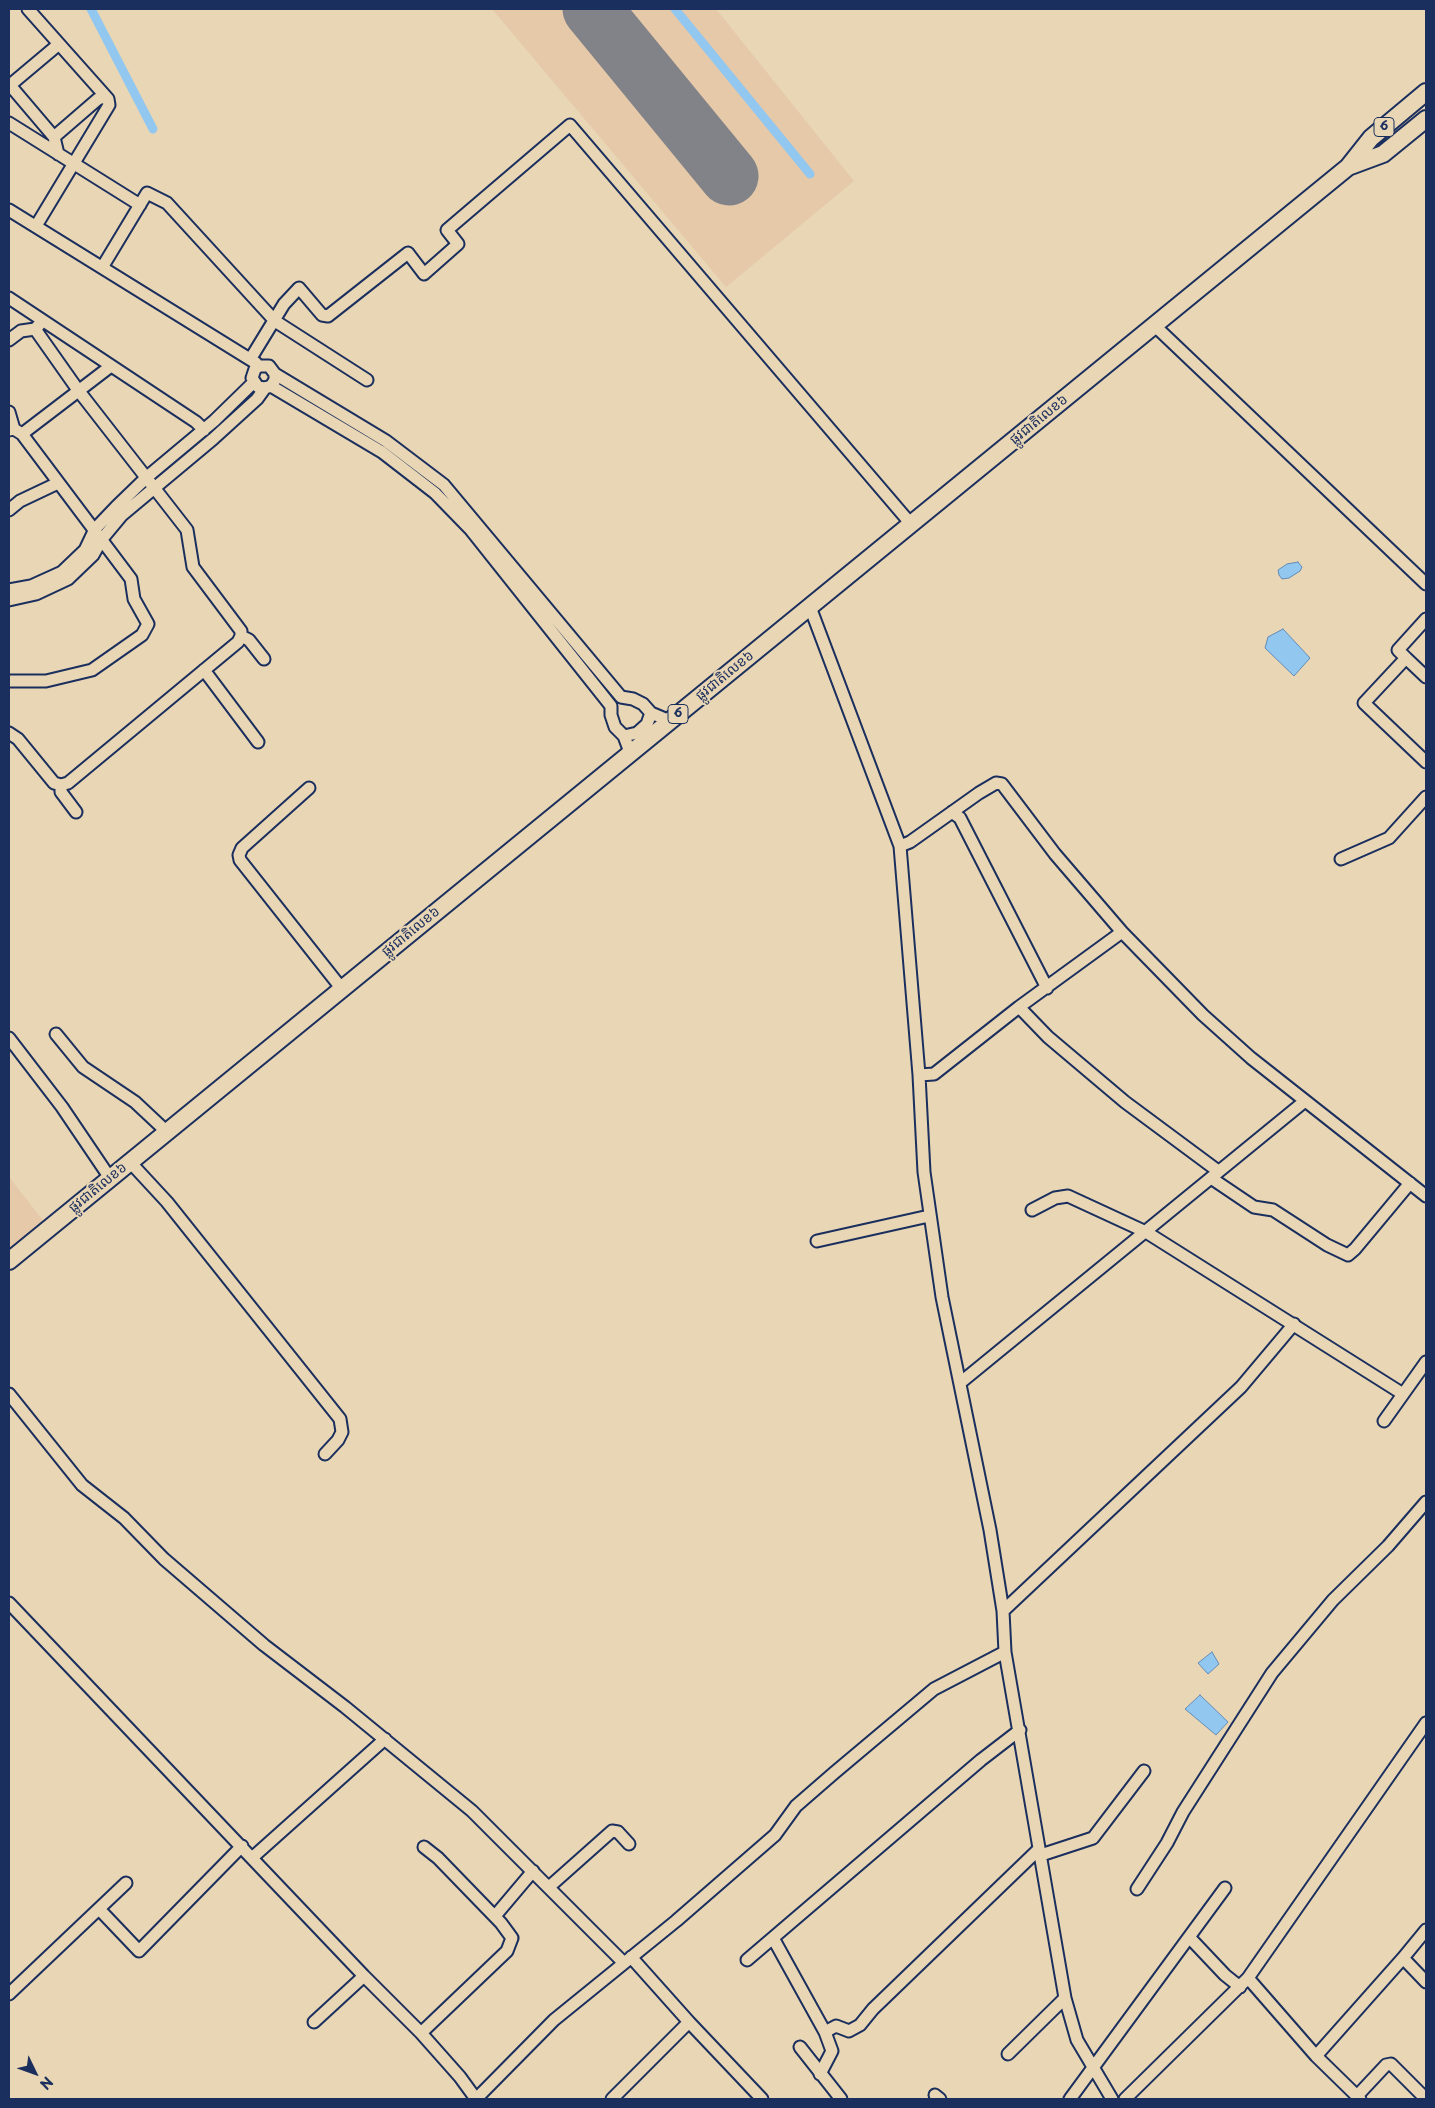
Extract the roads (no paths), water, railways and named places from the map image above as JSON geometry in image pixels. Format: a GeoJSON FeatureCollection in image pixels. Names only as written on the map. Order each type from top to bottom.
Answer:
{"type":"FeatureCollection","features":[{"type":"Feature","properties":{"kind":"highway","name":"ផ្លូវជាតិលេខ៦"},"geometry":{"type":"LineString","coordinates":[[9,1261],[1348,167],[1371,138],[1426,94]]}},
{"type":"Feature","properties":{"kind":"highway","name":"ផ្លូវជាតិលេខ៦"},"geometry":{"type":"LineString","coordinates":[[1348,167],[1383,154],[1426,119]]}},
{"type":"Feature","properties":{"kind":"street"},"geometry":{"type":"LineString","coordinates":[[28,9],[108,99],[109,105],[36,226]]}},
{"type":"Feature","properties":{"kind":"street"},"geometry":{"type":"LineString","coordinates":[[58,44],[9,86],[54,137],[58,154]]}},
{"type":"Feature","properties":{"kind":"street"},"geometry":{"type":"LineString","coordinates":[[54,137],[98,99],[104,97],[108,99]]}},
{"type":"Feature","properties":{"kind":"street"},"geometry":{"type":"LineString","coordinates":[[9,123],[140,205]]}},
{"type":"Feature","properties":{"kind":"street"},"geometry":{"type":"LineString","coordinates":[[630,752],[624,736],[615,727],[611,715],[612,706],[440,489],[382,452],[268,387],[258,387],[254,382],[255,362],[274,321],[284,304],[299,288],[322,315],[328,316],[408,253],[424,274],[458,244],[447,230],[570,126],[911,524]]}},
{"type":"Feature","properties":{"kind":"street"},"geometry":{"type":"LineString","coordinates":[[103,266],[147,193],[167,203],[274,321],[367,380]]}},
{"type":"Feature","properties":{"kind":"street"},"geometry":{"type":"LineString","coordinates":[[9,210],[103,266],[255,362],[269,366],[275,374],[386,442],[440,489],[621,697],[633,699],[642,704],[651,713],[670,721]]}},
{"type":"Feature","properties":{"kind":"street"},"geometry":{"type":"LineString","coordinates":[[9,298],[196,422],[204,430]]}},
{"type":"Feature","properties":{"kind":"street"},"geometry":{"type":"LineString","coordinates":[[9,340],[21,331],[35,329],[43,319]]}},
{"type":"Feature","properties":{"kind":"street"},"geometry":{"type":"LineString","coordinates":[[1154,325],[1426,584]]}},
{"type":"Feature","properties":{"kind":"street"},"geometry":{"type":"LineString","coordinates":[[12,740],[54,783],[61,785],[68,783],[238,642],[241,636],[241,631],[192,567],[187,530],[78,390],[35,329]]}},
{"type":"Feature","properties":{"kind":"street"},"geometry":{"type":"LineString","coordinates":[[15,431],[111,366]]}},
{"type":"Feature","properties":{"kind":"street"},"geometry":{"type":"LineString","coordinates":[[9,600],[36,594],[68,579],[93,555],[102,539],[122,515],[155,489],[250,406],[275,380],[275,374]]}},
{"type":"Feature","properties":{"kind":"street"},"geometry":{"type":"LineString","coordinates":[[9,590],[31,586],[62,572],[85,550],[95,528],[146,476],[204,430],[254,382]]}},
{"type":"Feature","properties":{"kind":"street"},"geometry":{"type":"LineString","coordinates":[[9,412],[15,431],[95,528],[131,579],[134,599],[148,624],[142,635],[92,670],[46,681],[9,681]]}},
{"type":"Feature","properties":{"kind":"street"},"geometry":{"type":"LineString","coordinates":[[9,510],[20,501],[58,483]]}},
{"type":"Feature","properties":{"kind":"street"},"geometry":{"type":"LineString","coordinates":[[810,607],[900,846],[919,1075],[924,1172],[942,1297],[990,1530],[1003,1611],[1005,1652],[1065,1998],[1077,2040],[1112,2099]]}},
{"type":"Feature","properties":{"kind":"street"},"geometry":{"type":"LineString","coordinates":[[1426,619],[1398,650],[1426,677]]}},
{"type":"Feature","properties":{"kind":"street"},"geometry":{"type":"LineString","coordinates":[[241,636],[249,640],[264,659]]}},
{"type":"Feature","properties":{"kind":"street"},"geometry":{"type":"LineString","coordinates":[[1406,658],[1364,703],[1426,762]]}},
{"type":"Feature","properties":{"kind":"street"},"geometry":{"type":"LineString","coordinates":[[204,670],[258,742]]}},
{"type":"Feature","properties":{"kind":"street"},"geometry":{"type":"LineString","coordinates":[[624,736],[637,732],[647,724],[651,713]]}},
{"type":"Feature","properties":{"kind":"street"},"geometry":{"type":"LineString","coordinates":[[900,846],[910,842],[996,783],[1002,784],[1055,854],[1122,932],[1210,1021],[1251,1058],[1304,1101],[1426,1196]]}},
{"type":"Feature","properties":{"kind":"street"},"geometry":{"type":"LineString","coordinates":[[61,785],[61,792],[76,812]]}},
{"type":"Feature","properties":{"kind":"street"},"geometry":{"type":"LineString","coordinates":[[309,788],[242,848],[239,854],[240,860],[342,989]]}},
{"type":"Feature","properties":{"kind":"street"},"geometry":{"type":"LineString","coordinates":[[1341,859],[1389,838],[1426,796]]}},
{"type":"Feature","properties":{"kind":"street"},"geometry":{"type":"LineString","coordinates":[[952,812],[960,818],[1047,988]]}},
{"type":"Feature","properties":{"kind":"street"},"geometry":{"type":"LineString","coordinates":[[919,1075],[934,1074],[1019,1007],[1122,932]]}},
{"type":"Feature","properties":{"kind":"street"},"geometry":{"type":"LineString","coordinates":[[1019,1007],[1048,1037],[1254,1207],[1273,1210],[1327,1245],[1348,1255],[1410,1184]]}},
{"type":"Feature","properties":{"kind":"street"},"geometry":{"type":"LineString","coordinates":[[56,1034],[83,1067],[135,1102],[167,1132]]}},
{"type":"Feature","properties":{"kind":"street"},"geometry":{"type":"LineString","coordinates":[[9,1038],[62,1107],[110,1178]]}},
{"type":"Feature","properties":{"kind":"street"},"geometry":{"type":"LineString","coordinates":[[960,1383],[1304,1101]]}},
{"type":"Feature","properties":{"kind":"street"},"geometry":{"type":"LineString","coordinates":[[130,1162],[167,1202],[340,1419],[342,1432],[325,1454]]}},
{"type":"Feature","properties":{"kind":"street"},"geometry":{"type":"LineString","coordinates":[[1032,1210],[1055,1198],[1068,1196],[1146,1232],[1235,1290],[1294,1324],[1403,1394]]}},
{"type":"Feature","properties":{"kind":"street"},"geometry":{"type":"LineString","coordinates":[[817,1241],[929,1216]]}},
{"type":"Feature","properties":{"kind":"street"},"geometry":{"type":"LineString","coordinates":[[1003,1611],[1241,1387],[1294,1324]]}},
{"type":"Feature","properties":{"kind":"street"},"geometry":{"type":"LineString","coordinates":[[1384,1421],[1426,1362]]}},
{"type":"Feature","properties":{"kind":"street"},"geometry":{"type":"LineString","coordinates":[[9,1394],[82,1485],[124,1518],[164,1559],[264,1645],[472,1811],[628,1960],[762,2099]]}},
{"type":"Feature","properties":{"kind":"street"},"geometry":{"type":"LineString","coordinates":[[1137,1889],[1167,1843],[1183,1812],[1272,1673],[1334,1600],[1388,1546],[1426,1502]]}},
{"type":"Feature","properties":{"kind":"street"},"geometry":{"type":"LineString","coordinates":[[9,1603],[364,1976],[421,2033],[460,2077],[476,2099],[554,2020],[775,1835],[796,1806],[934,1690],[1005,1652]]}},
{"type":"Feature","properties":{"kind":"street"},"geometry":{"type":"LineString","coordinates":[[1125,2099],[1248,1978],[1426,1723]]}},
{"type":"Feature","properties":{"kind":"street"},"geometry":{"type":"LineString","coordinates":[[747,1960],[981,1760],[1020,1730]]}},
{"type":"Feature","properties":{"kind":"street"},"geometry":{"type":"LineString","coordinates":[[253,1858],[385,1740]]}},
{"type":"Feature","properties":{"kind":"street"},"geometry":{"type":"LineString","coordinates":[[825,2032],[836,2026],[849,2031],[860,2025],[873,2009],[1040,1852],[1093,1838],[1144,1772]]}},
{"type":"Feature","properties":{"kind":"street"},"geometry":{"type":"LineString","coordinates":[[550,1887],[612,1831],[618,1832],[629,1844]]}},
{"type":"Feature","properties":{"kind":"street"},"geometry":{"type":"LineString","coordinates":[[99,1909],[139,1951],[242,1846]]}},
{"type":"Feature","properties":{"kind":"street"},"geometry":{"type":"LineString","coordinates":[[421,2033],[507,1950],[512,1938],[495,1916],[438,1858],[424,1847]]}},
{"type":"Feature","properties":{"kind":"street"},"geometry":{"type":"LineString","coordinates":[[495,1916],[533,1871]]}},
{"type":"Feature","properties":{"kind":"street"},"geometry":{"type":"LineString","coordinates":[[9,1994],[126,1883]]}},
{"type":"Feature","properties":{"kind":"street"},"geometry":{"type":"LineString","coordinates":[[1070,2099],[1190,1938],[1224,1888]]}},
{"type":"Feature","properties":{"kind":"street"},"geometry":{"type":"LineString","coordinates":[[1316,2056],[1426,1930]]}},
{"type":"Feature","properties":{"kind":"street"},"geometry":{"type":"LineString","coordinates":[[773,1938],[825,2032],[832,2051],[820,2074]]}},
{"type":"Feature","properties":{"kind":"street"},"geometry":{"type":"LineString","coordinates":[[1190,1938],[1225,1975],[1240,1987]]}},
{"type":"Feature","properties":{"kind":"street"},"geometry":{"type":"LineString","coordinates":[[1403,1958],[1426,1982]]}},
{"type":"Feature","properties":{"kind":"street"},"geometry":{"type":"LineString","coordinates":[[314,2022],[364,1976]]}},
{"type":"Feature","properties":{"kind":"street"},"geometry":{"type":"LineString","coordinates":[[1248,1978],[1316,2056],[1358,2098],[1386,2065],[1391,2064],[1426,2099]]}},
{"type":"Feature","properties":{"kind":"street"},"geometry":{"type":"LineString","coordinates":[[1008,2054],[1065,1998]]}},
{"type":"Feature","properties":{"kind":"street"},"geometry":{"type":"LineString","coordinates":[[612,2099],[689,2022]]}},
{"type":"Feature","properties":{"kind":"street"},"geometry":{"type":"LineString","coordinates":[[800,2047],[841,2099]]}},
{"type":"Feature","properties":{"kind":"water"},"geometry":{"type":"Polygon","coordinates":[[[1298,562],[1302,567],[1300,571],[1289,578],[1282,579],[1278,570],[1287,564],[1298,562]]]}},
{"type":"Feature","properties":{"kind":"water"},"geometry":{"type":"Polygon","coordinates":[[[1283,629],[1310,658],[1294,676],[1265,648],[1268,637],[1283,629]]]}},
{"type":"Feature","properties":{"kind":"water"},"geometry":{"type":"Polygon","coordinates":[[[1212,1652],[1219,1664],[1208,1674],[1198,1663],[1212,1652]]]}},
{"type":"Feature","properties":{"kind":"water"},"geometry":{"type":"Polygon","coordinates":[[[1200,1695],[1228,1722],[1216,1735],[1185,1709],[1200,1695]]]}},
{"type":"Feature","properties":{"kind":"waterway"},"geometry":{"type":"LineString","coordinates":[[91,9],[153,129]]}},
{"type":"Feature","properties":{"kind":"waterway"},"geometry":{"type":"LineString","coordinates":[[675,9],[810,174]]}}]}
